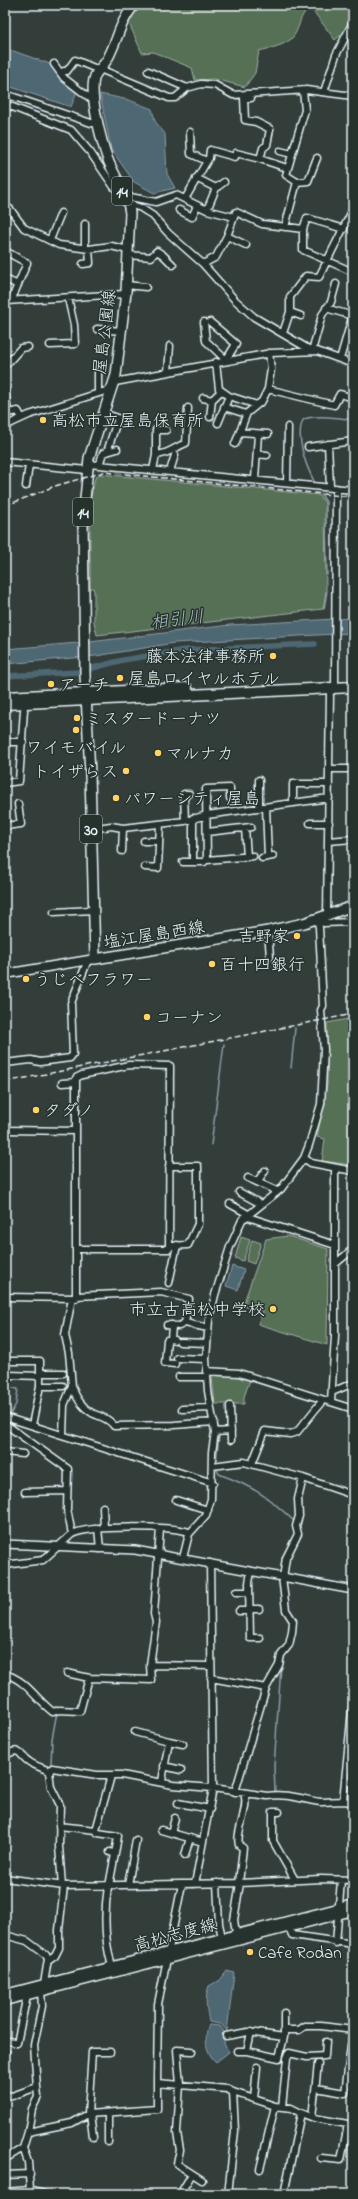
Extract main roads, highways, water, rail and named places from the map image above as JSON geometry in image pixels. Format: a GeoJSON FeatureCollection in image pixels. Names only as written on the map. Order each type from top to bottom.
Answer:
{"type":"FeatureCollection","features":[{"type":"Feature","properties":{"kind":"highway"},"geometry":{"type":"LineString","coordinates":[[335,685],[353,681]]}},
{"type":"Feature","properties":{"kind":"highway"},"geometry":{"type":"LineString","coordinates":[[5,704],[86,697],[335,685],[353,687]]}},
{"type":"Feature","properties":{"kind":"highway"},"geometry":{"type":"LineString","coordinates":[[5,697],[86,697]]}},
{"type":"Feature","properties":{"kind":"main road","name":"屋島公園線"},"geometry":{"type":"LineString","coordinates":[[86,697],[84,668],[82,519],[88,467],[103,413],[113,386],[122,331],[128,252],[127,200],[108,160],[95,102],[94,82],[99,70],[109,57],[119,27],[134,5]]}},
{"type":"Feature","properties":{"kind":"main road","name":"塩江屋島西線"},"geometry":{"type":"LineString","coordinates":[[86,697],[93,910],[91,959],[268,931],[317,918],[353,906]]}},
{"type":"Feature","properties":{"kind":"main road"},"geometry":{"type":"LineString","coordinates":[[5,974],[91,959]]}},
{"type":"Feature","properties":{"kind":"main road","name":"高松志度線"},"geometry":{"type":"LineString","coordinates":[[5,2001],[112,1966],[289,1927],[338,1911],[353,1904]]}},
{"type":"Feature","properties":{"kind":"main road","name":"高松志度線"},"geometry":{"type":"LineString","coordinates":[[5,1994],[42,1988],[167,1955],[236,1933],[338,1911],[353,1911]]}},
{"type":"Feature","properties":{"kind":"water"},"geometry":{"type":"Polygon","coordinates":[[[5,48],[50,64],[58,76],[77,91],[71,107],[5,85],[5,48]]]}},
{"type":"Feature","properties":{"kind":"water"},"geometry":{"type":"Polygon","coordinates":[[[100,94],[129,100],[152,109],[155,121],[165,134],[167,174],[175,188],[154,193],[134,182],[111,149],[100,94]]]}},
{"type":"Feature","properties":{"kind":"water"},"geometry":{"type":"Polygon","coordinates":[[[353,618],[353,633],[174,643],[96,656],[5,664],[5,649],[90,642],[230,625],[353,618]]]}},
{"type":"Feature","properties":{"kind":"water"},"geometry":{"type":"Polygon","coordinates":[[[232,1266],[244,1270],[238,1290],[226,1286],[232,1266]]]}},
{"type":"Feature","properties":{"kind":"water"},"geometry":{"type":"Polygon","coordinates":[[[227,1971],[234,1973],[227,2031],[221,2024],[209,2022],[206,2000],[209,1986],[221,1979],[227,1971]]]}},
{"type":"Feature","properties":{"kind":"water"},"geometry":{"type":"Polygon","coordinates":[[[209,2025],[220,2026],[225,2033],[224,2043],[229,2052],[216,2062],[212,2058],[206,2045],[206,2035],[209,2025]]]}},
{"type":"Feature","properties":{"kind":"waterway"},"geometry":{"type":"LineString","coordinates":[[314,481],[302,451],[300,435],[303,420],[313,417],[353,420]]}},
{"type":"Feature","properties":{"kind":"waterway"},"geometry":{"type":"LineString","coordinates":[[321,494],[326,502],[327,575]]}},
{"type":"Feature","properties":{"kind":"waterway"},"geometry":{"type":"LineString","coordinates":[[324,609],[327,591]]}},
{"type":"Feature","properties":{"kind":"waterway"},"geometry":{"type":"LineString","coordinates":[[5,676],[78,672],[123,660],[185,650],[315,644]]}},
{"type":"Feature","properties":{"kind":"waterway"},"geometry":{"type":"LineString","coordinates":[[291,1068],[295,1028]]}},
{"type":"Feature","properties":{"kind":"waterway"},"geometry":{"type":"LineString","coordinates":[[211,1145],[224,1044]]}},
{"type":"Feature","properties":{"kind":"waterway"},"geometry":{"type":"LineString","coordinates":[[210,1376],[212,1399]]}},
{"type":"Feature","properties":{"kind":"waterway"},"geometry":{"type":"LineString","coordinates":[[7,1377],[8,1387],[18,1389],[16,1404],[10,1415]]}},
{"type":"Feature","properties":{"kind":"waterway"},"geometry":{"type":"LineString","coordinates":[[215,1413],[218,1428]]}},
{"type":"Feature","properties":{"kind":"waterway"},"geometry":{"type":"LineString","coordinates":[[216,1462],[219,1436]]}},
{"type":"Feature","properties":{"kind":"waterway"},"geometry":{"type":"LineString","coordinates":[[216,1468],[219,1474],[242,1483],[269,1499],[296,1523]]}},
{"type":"Feature","properties":{"kind":"waterway"},"geometry":{"type":"LineString","coordinates":[[275,1791],[274,1767],[281,1666]]}},
{"type":"Feature","properties":{"kind":"waterway"},"geometry":{"type":"LineString","coordinates":[[51,1765],[52,1739],[57,1712]]}},
{"type":"Feature","properties":{"kind":"waterway"},"geometry":{"type":"LineString","coordinates":[[316,1798],[326,1799]]}},
{"type":"Feature","properties":{"kind":"waterway"},"geometry":{"type":"LineString","coordinates":[[32,2175],[32,2183]]}},
{"type":"Feature","properties":{"kind":"railway"},"geometry":{"type":"LineString","coordinates":[[5,506],[55,486],[104,472],[353,497]]}},
{"type":"Feature","properties":{"kind":"railway"},"geometry":{"type":"LineString","coordinates":[[5,1082],[353,1014]]}},
{"type":"Feature","properties":{"kind":"place","name":"高松市立屋島保育所"},"geometry":{"type":"Point","coordinates":[43,420]}},
{"type":"Feature","properties":{"kind":"place","name":"藤本法律事務所"},"geometry":{"type":"Point","coordinates":[273,656]}},
{"type":"Feature","properties":{"kind":"place","name":"屋島ロイヤルホテル"},"geometry":{"type":"Point","coordinates":[120,678]}},
{"type":"Feature","properties":{"kind":"place","name":"アーチ"},"geometry":{"type":"Point","coordinates":[51,684]}},
{"type":"Feature","properties":{"kind":"place","name":"ミスタードーナツ"},"geometry":{"type":"Point","coordinates":[77,718]}},
{"type":"Feature","properties":{"kind":"place","name":"ワイモバイル"},"geometry":{"type":"Point","coordinates":[76,730]}},
{"type":"Feature","properties":{"kind":"place","name":"マルナカ"},"geometry":{"type":"Point","coordinates":[158,753]}},
{"type":"Feature","properties":{"kind":"place","name":"トイザらス"},"geometry":{"type":"Point","coordinates":[126,771]}},
{"type":"Feature","properties":{"kind":"place","name":"パワーシティ屋島"},"geometry":{"type":"Point","coordinates":[116,798]}},
{"type":"Feature","properties":{"kind":"place","name":"吉野家"},"geometry":{"type":"Point","coordinates":[297,936]}},
{"type":"Feature","properties":{"kind":"place","name":"百十四銀行"},"geometry":{"type":"Point","coordinates":[212,964]}},
{"type":"Feature","properties":{"kind":"place","name":"うじべフラワー"},"geometry":{"type":"Point","coordinates":[26,979]}},
{"type":"Feature","properties":{"kind":"place","name":"コーナン"},"geometry":{"type":"Point","coordinates":[147,1017]}},
{"type":"Feature","properties":{"kind":"place","name":"タダノ"},"geometry":{"type":"Point","coordinates":[36,1110]}},
{"type":"Feature","properties":{"kind":"place","name":"市立古高松中学校"},"geometry":{"type":"Point","coordinates":[273,1309]}},
{"type":"Feature","properties":{"kind":"place","name":"Cafe Rodan"},"geometry":{"type":"Point","coordinates":[250,1952]}},
{"type":"Feature","properties":{"kind":"water label","name":"相引川"},"geometry":{"type":"Point","coordinates":[177,619]}}]}
